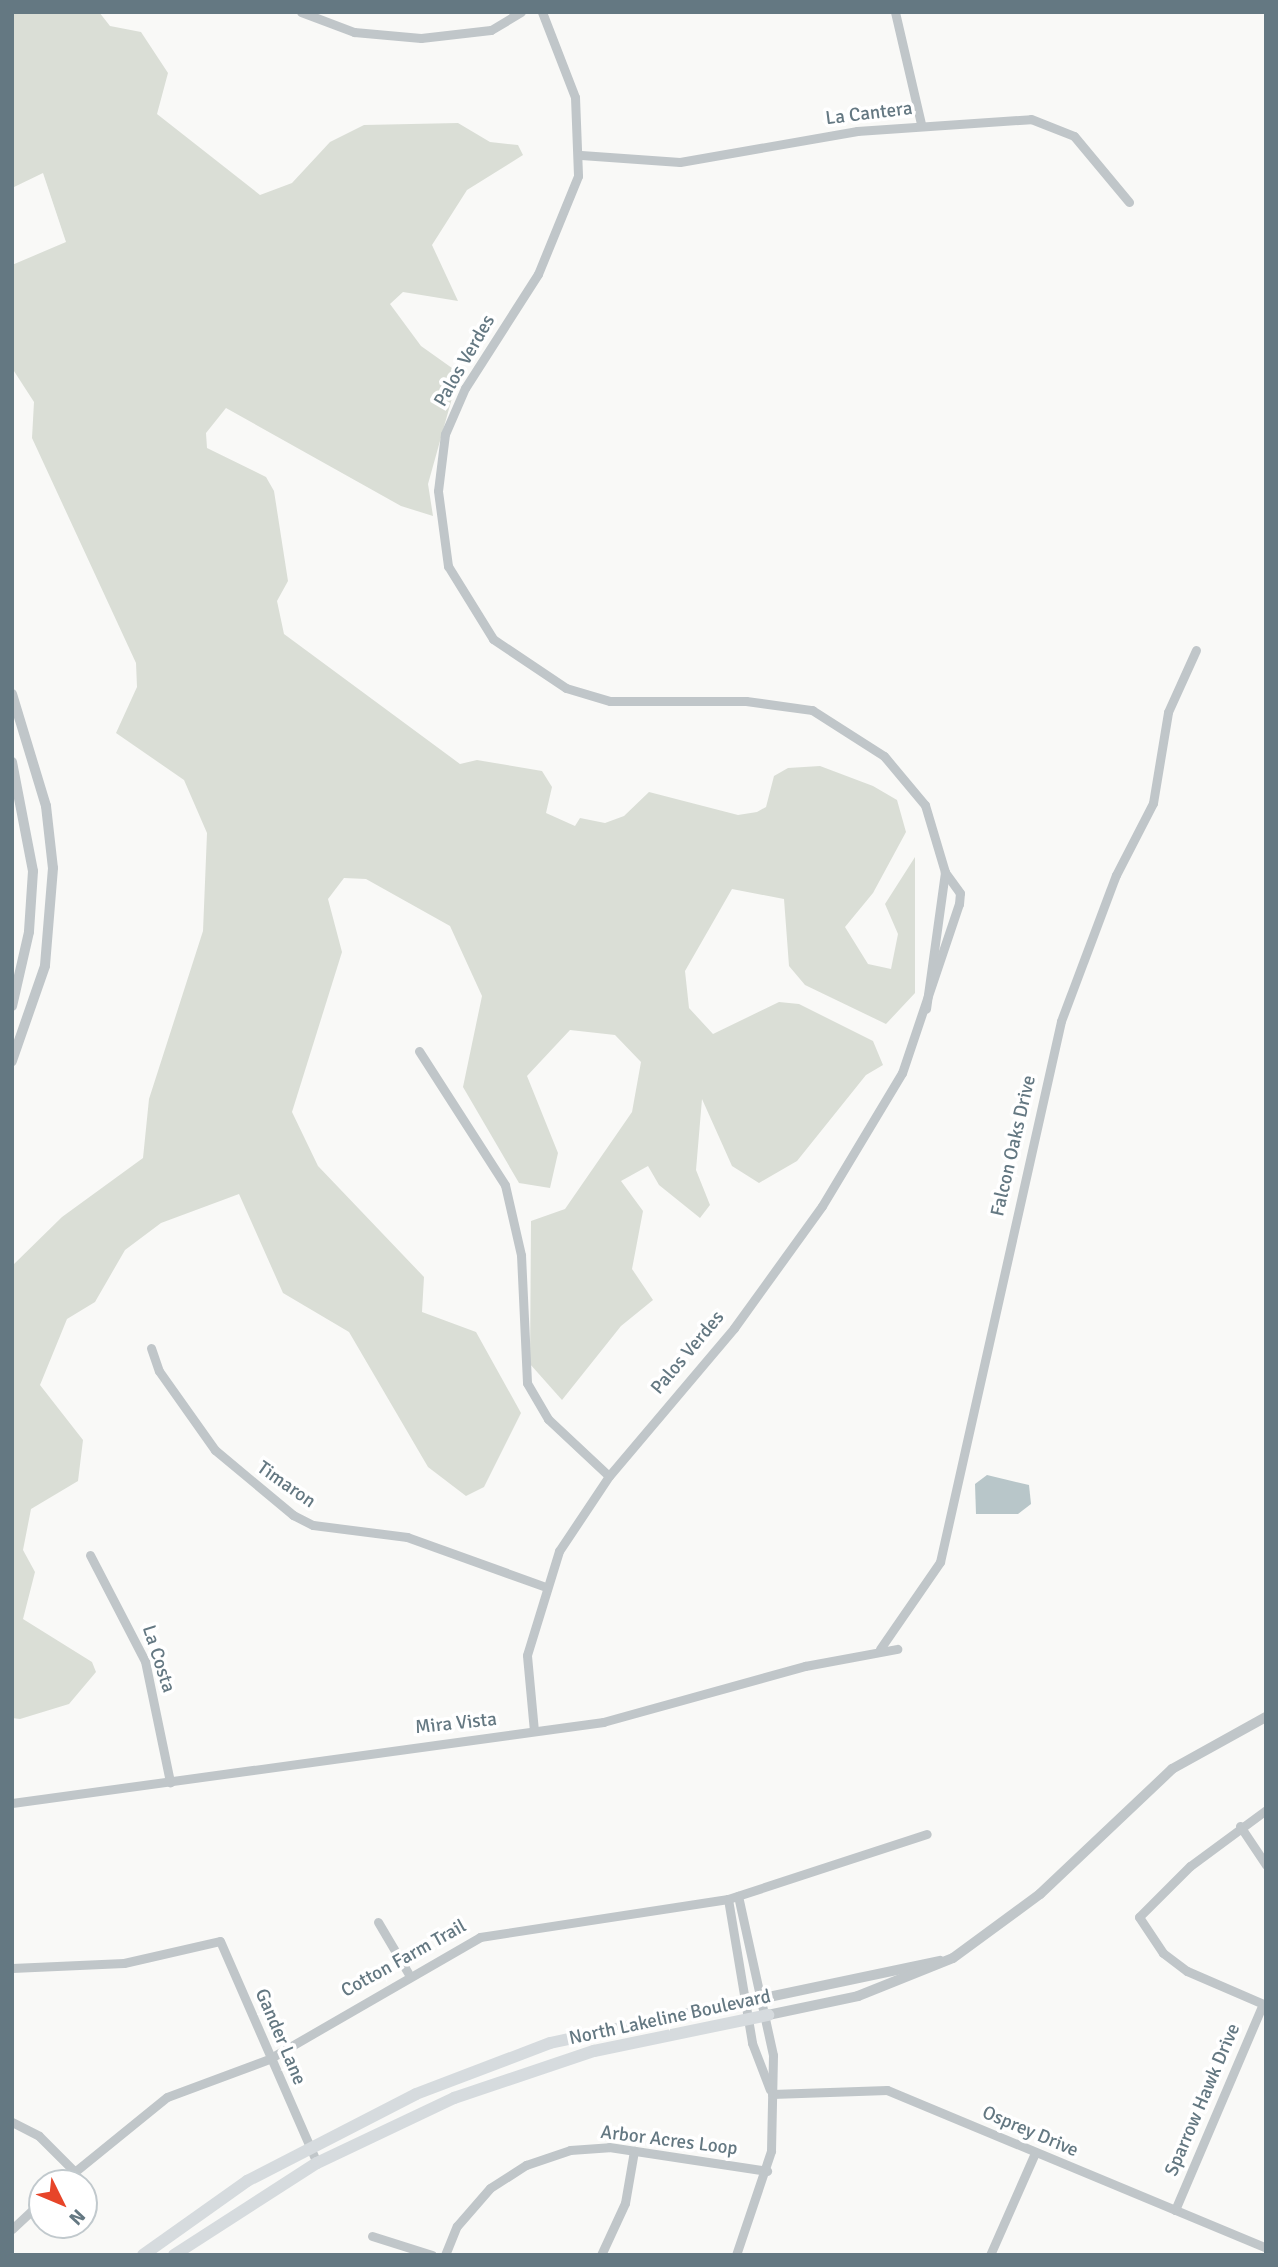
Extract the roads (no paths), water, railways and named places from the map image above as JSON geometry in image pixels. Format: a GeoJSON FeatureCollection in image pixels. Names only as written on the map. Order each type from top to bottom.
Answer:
{"type":"FeatureCollection","features":[{"type":"Feature","properties":{"kind":"main road","name":"North Lakeline Boulevard"},"geometry":{"type":"LineString","coordinates":[[143,2255],[309,2146],[416,2094],[550,2043],[764,1997]]}},
{"type":"Feature","properties":{"kind":"main road","name":"North Lakeline Boulevard"},"geometry":{"type":"LineString","coordinates":[[174,2255],[317,2163],[529,2071],[768,2015]]}},
{"type":"Feature","properties":{"kind":"street"},"geometry":{"type":"LineString","coordinates":[[301,12],[354,32],[421,38],[491,30],[521,12]]}},
{"type":"Feature","properties":{"kind":"street","name":"Palos Verdes"},"geometry":{"type":"LineString","coordinates":[[534,1731],[525,1677],[543,1586],[569,1533],[609,1476],[734,1328],[822,1206],[911,1056],[959,904],[960,893],[945,872],[916,789],[841,722],[779,703],[630,702],[580,694],[510,655],[478,621],[454,582],[440,532],[445,434],[465,388],[550,250],[581,155],[575,97],[542,12]]}},
{"type":"Feature","properties":{"kind":"street"},"geometry":{"type":"LineString","coordinates":[[895,12],[921,124]]}},
{"type":"Feature","properties":{"kind":"street","name":"La Cantera"},"geometry":{"type":"LineString","coordinates":[[581,155],[680,162],[921,124],[1023,119],[1056,125],[1099,161],[1129,202]]}},
{"type":"Feature","properties":{"kind":"street","name":"Falcon Oaks Drive"},"geometry":{"type":"LineString","coordinates":[[880,1649],[940,1562],[1060,1021],[1116,875],[1153,803],[1168,712],[1196,650]]}},
{"type":"Feature","properties":{"kind":"street"},"geometry":{"type":"LineString","coordinates":[[12,694],[46,806],[53,868],[45,966],[13,1058]]}},
{"type":"Feature","properties":{"kind":"street"},"geometry":{"type":"LineString","coordinates":[[12,762],[33,871],[29,932],[12,1006]]}},
{"type":"Feature","properties":{"kind":"street","name":"Palos Verdes"},"geometry":{"type":"LineString","coordinates":[[926,1009],[945,872]]}},
{"type":"Feature","properties":{"kind":"street"},"geometry":{"type":"LineString","coordinates":[[419,1051],[505,1185],[521,1255],[527,1383],[548,1419],[609,1476]]}},
{"type":"Feature","properties":{"kind":"street","name":"Timaron"},"geometry":{"type":"LineString","coordinates":[[151,1348],[159,1371],[215,1450],[293,1515],[313,1525],[427,1543],[543,1586]]}},
{"type":"Feature","properties":{"kind":"street","name":"La Costa"},"geometry":{"type":"LineString","coordinates":[[90,1555],[145,1661],[170,1782]]}},
{"type":"Feature","properties":{"kind":"street","name":"Mira Vista"},"geometry":{"type":"LineString","coordinates":[[12,1803],[603,1721],[880,1649],[897,1649]]}},
{"type":"Feature","properties":{"kind":"street","name":"North Lakeline Boulevard"},"geometry":{"type":"LineString","coordinates":[[768,2015],[881,1989],[953,1958],[1040,1894],[1172,1769],[1266,1717]]}},
{"type":"Feature","properties":{"kind":"street"},"geometry":{"type":"LineString","coordinates":[[1264,2005],[1187,1971],[1163,1953],[1139,1917],[1240,1826],[1266,1810]]}},
{"type":"Feature","properties":{"kind":"street"},"geometry":{"type":"LineString","coordinates":[[1240,1826],[1266,1865]]}},
{"type":"Feature","properties":{"kind":"street","name":"Cotton Farm Trail"},"geometry":{"type":"LineString","coordinates":[[77,2169],[167,2097],[269,2059],[408,1973],[504,1930],[727,1899],[927,1834]]}},
{"type":"Feature","properties":{"kind":"street"},"geometry":{"type":"LineString","coordinates":[[736,2255],[767,2171],[772,2094],[768,2015],[738,1896]]}},
{"type":"Feature","properties":{"kind":"street"},"geometry":{"type":"LineString","coordinates":[[727,1899],[747,2018],[772,2094]]}},
{"type":"Feature","properties":{"kind":"street"},"geometry":{"type":"LineString","coordinates":[[377,1922],[408,1973]]}},
{"type":"Feature","properties":{"kind":"street","name":"Gander Lane"},"geometry":{"type":"LineString","coordinates":[[12,1968],[124,1963],[220,1941],[269,2059],[317,2163]]}},
{"type":"Feature","properties":{"kind":"street","name":"North Lakeline Boulevard"},"geometry":{"type":"LineString","coordinates":[[764,1997],[953,1958]]}},
{"type":"Feature","properties":{"kind":"street","name":"Sparrow Hawk Drive"},"geometry":{"type":"LineString","coordinates":[[1175,2210],[1264,2005]]}},
{"type":"Feature","properties":{"kind":"street","name":"Osprey Drive"},"geometry":{"type":"LineString","coordinates":[[772,2094],[887,2090],[1266,2248]]}},
{"type":"Feature","properties":{"kind":"street"},"geometry":{"type":"LineString","coordinates":[[12,2122],[39,2136],[72,2169]]}},
{"type":"Feature","properties":{"kind":"street","name":"Arbor Acres Loop"},"geometry":{"type":"LineString","coordinates":[[445,2255],[457,2226],[490,2188],[526,2165],[570,2150],[634,2151],[767,2171]]}},
{"type":"Feature","properties":{"kind":"street"},"geometry":{"type":"LineString","coordinates":[[601,2255],[625,2203],[634,2151]]}},
{"type":"Feature","properties":{"kind":"street"},"geometry":{"type":"LineString","coordinates":[[990,2255],[1035,2153]]}},
{"type":"Feature","properties":{"kind":"street"},"geometry":{"type":"LineString","coordinates":[[12,2229],[28,2214]]}},
{"type":"Feature","properties":{"kind":"street"},"geometry":{"type":"LineString","coordinates":[[372,2236],[432,2255]]}}]}
